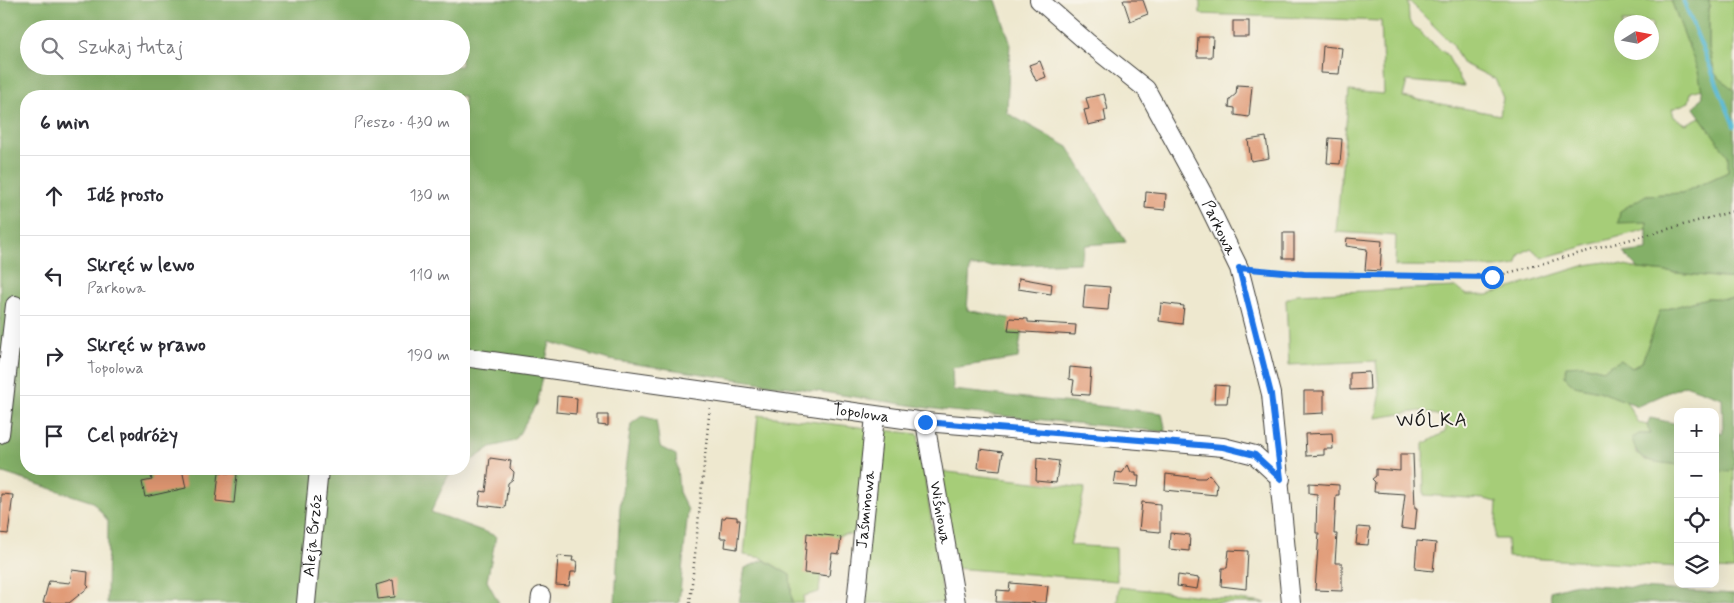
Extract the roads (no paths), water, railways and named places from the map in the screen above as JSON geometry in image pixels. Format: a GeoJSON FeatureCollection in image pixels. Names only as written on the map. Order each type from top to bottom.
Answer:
{"type":"FeatureCollection","features":[{"type":"Feature","properties":{"kind":"street","name":"Parkowa"},"geometry":{"type":"LineString","coordinates":[[1040,0],[1087,42],[1146,89],[1202,192],[1239,268],[1271,394],[1292,603]]}},
{"type":"Feature","properties":{"kind":"street"},"geometry":{"type":"LineString","coordinates":[[0,434],[14,305]]}},
{"type":"Feature","properties":{"kind":"street","name":"Topolowa"},"geometry":{"type":"LineString","coordinates":[[470,358],[925,422],[1223,447],[1255,455],[1281,479]]}},
{"type":"Feature","properties":{"kind":"street","name":"Jaśminowa"},"geometry":{"type":"LineString","coordinates":[[856,603],[875,416]]}},
{"type":"Feature","properties":{"kind":"street","name":"Wiśniowa"},"geometry":{"type":"LineString","coordinates":[[925,422],[956,603]]}},
{"type":"Feature","properties":{"kind":"street","name":"Aleja Brzóz"},"geometry":{"type":"LineString","coordinates":[[306,603],[318,475]]}},
{"type":"Feature","properties":{"kind":"waterway"},"geometry":{"type":"LineString","coordinates":[[1683,0],[1734,126]]}},
{"type":"Feature","properties":{"kind":"district","name":"WÓLKA"},"geometry":{"type":"Point","coordinates":[1432,420]}}]}
